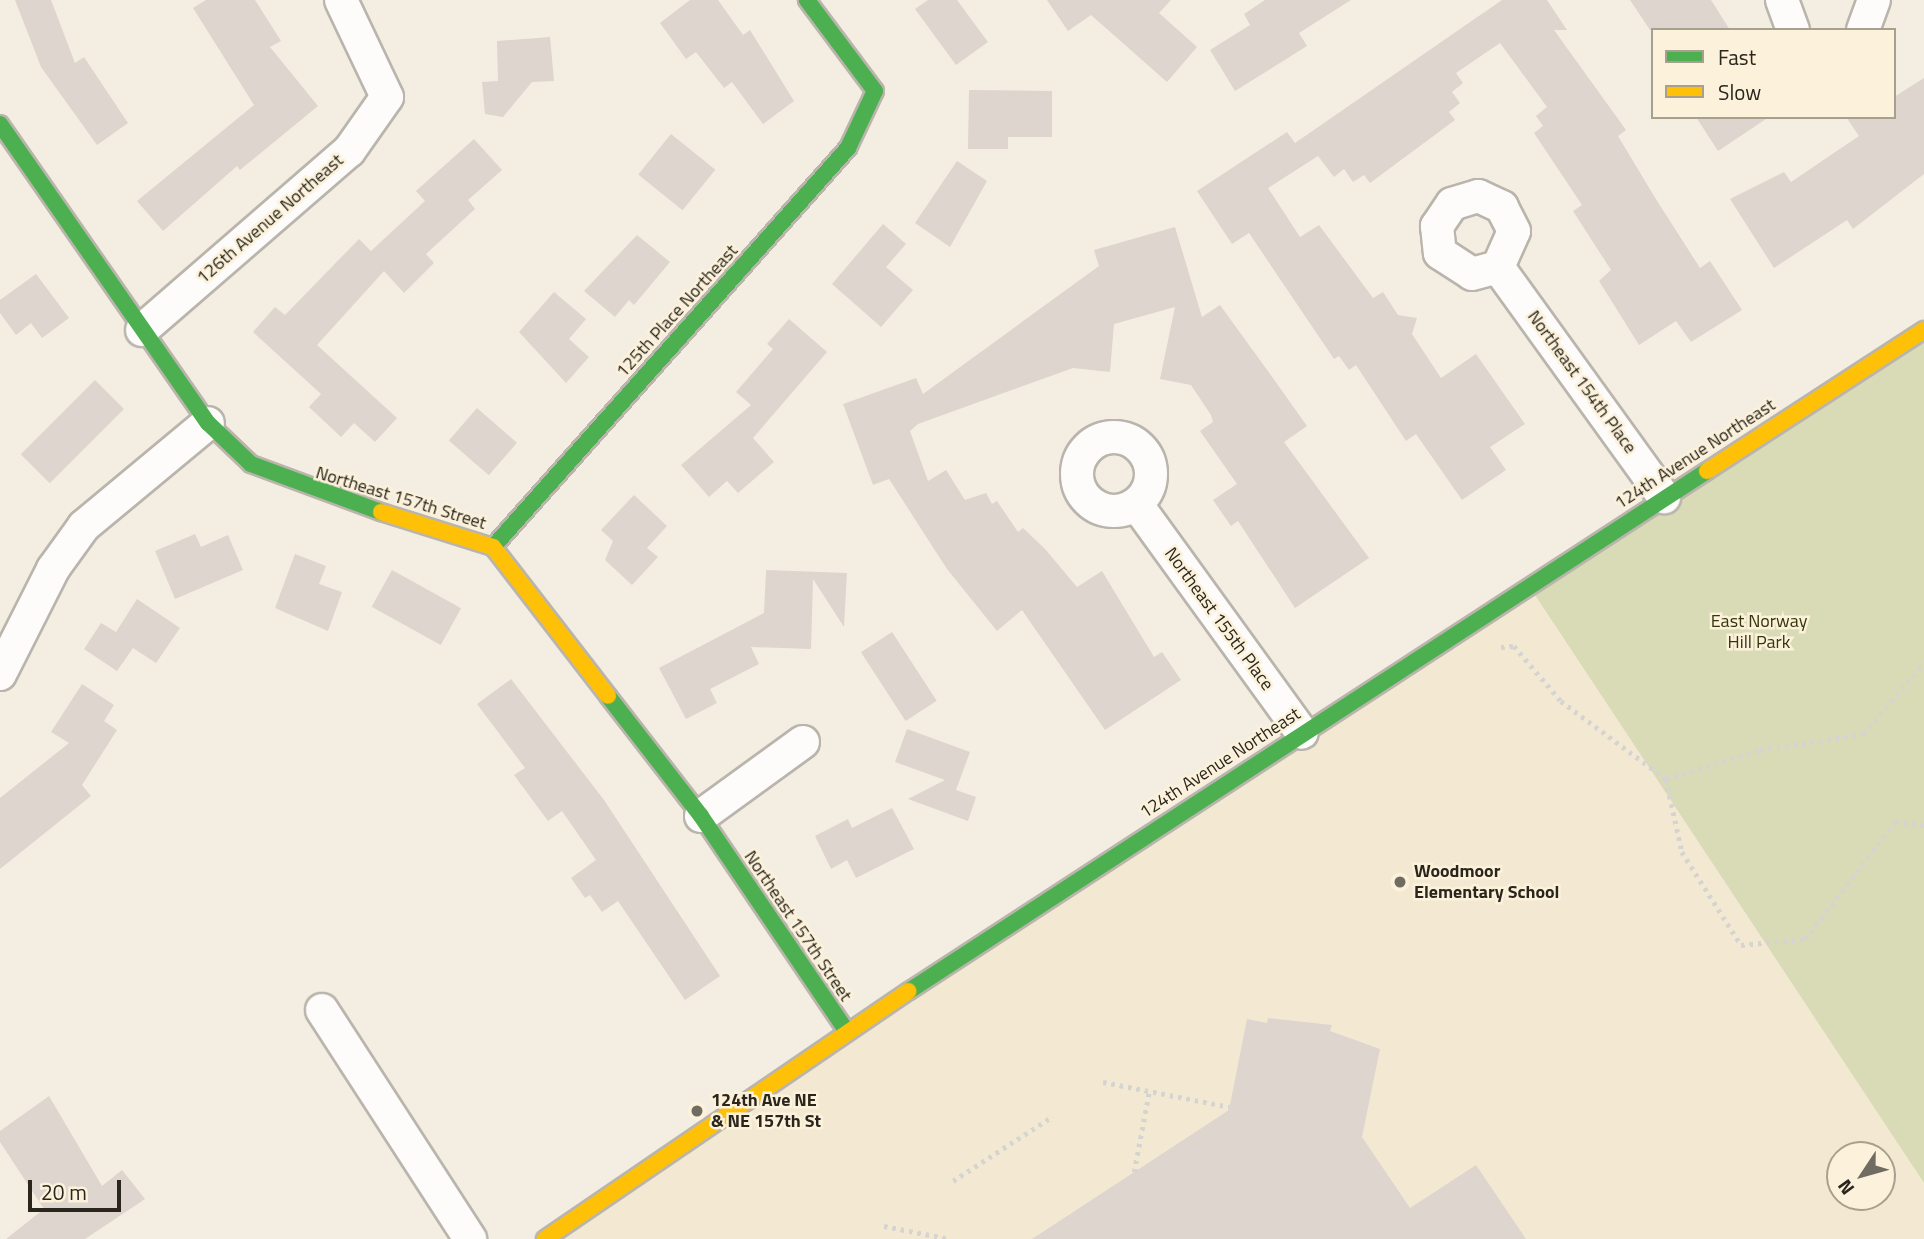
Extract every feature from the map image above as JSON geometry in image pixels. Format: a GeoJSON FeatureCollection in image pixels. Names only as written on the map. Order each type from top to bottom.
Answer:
{"type":"FeatureCollection","features":[{"type":"Feature","properties":{"kind":"street","name":"126th Avenue Northeast"},"geometry":{"type":"LineString","coordinates":[[142,330],[349,151],[387,97],[341,0]]}},
{"type":"Feature","properties":{"kind":"street","name":"125th Place Northeast"},"geometry":{"type":"LineString","coordinates":[[493,547],[848,148],[875,91],[807,0]]}},
{"type":"Feature","properties":{"kind":"street"},"geometry":{"type":"LineString","coordinates":[[1782,0],[1792,28]]}},
{"type":"Feature","properties":{"kind":"street"},"geometry":{"type":"LineString","coordinates":[[1864,28],[1874,0]]}},
{"type":"Feature","properties":{"kind":"street","name":"Northeast 157th Street"},"geometry":{"type":"LineString","coordinates":[[0,124],[208,423],[251,464],[298,486],[493,547],[701,816],[847,1032]]}},
{"type":"Feature","properties":{"kind":"street","name":"Northeast 154th Place"},"geometry":{"type":"LineString","coordinates":[[1498,267],[1664,497]]}},
{"type":"Feature","properties":{"kind":"street","name":"124th Avenue Northeast"},"geometry":{"type":"LineString","coordinates":[[545,1239],[847,1032],[1924,330]]}},
{"type":"Feature","properties":{"kind":"street"},"geometry":{"type":"LineString","coordinates":[[0,674],[53,569],[84,526],[208,423]]}},
{"type":"Feature","properties":{"kind":"street","name":"Northeast 155th Place"},"geometry":{"type":"LineString","coordinates":[[1137,505],[1302,733]]}},
{"type":"Feature","properties":{"kind":"street"},"geometry":{"type":"LineString","coordinates":[[701,816],[803,742]]}},
{"type":"Feature","properties":{"kind":"street"},"geometry":{"type":"LineString","coordinates":[[322,1010],[470,1239]]}},
{"type":"Feature","properties":{"kind":"path"},"geometry":{"type":"LineString","coordinates":[[1488,649],[1514,646],[1561,701],[1666,779],[1682,852],[1741,945],[1805,939],[1895,822],[1924,825]]}},
{"type":"Feature","properties":{"kind":"path"},"geometry":{"type":"LineString","coordinates":[[1666,779],[1760,750],[1863,734],[1924,663]]}},
{"type":"Feature","properties":{"kind":"path"},"geometry":{"type":"LineString","coordinates":[[1103,1082],[1230,1107]]}},
{"type":"Feature","properties":{"kind":"path"},"geometry":{"type":"LineString","coordinates":[[1134,1172],[1149,1092]]}},
{"type":"Feature","properties":{"kind":"path"},"geometry":{"type":"LineString","coordinates":[[953,1181],[1053,1116]]}},
{"type":"Feature","properties":{"kind":"path"},"geometry":{"type":"LineString","coordinates":[[884,1226],[950,1238]]}},
{"type":"Feature","properties":{"kind":"shaded area","name":"Woodmoor Elementary School"},"geometry":{"type":"Polygon","coordinates":[[[1529,586],[1924,1183],[1924,1239],[545,1239],[1529,586]]]}},
{"type":"Feature","properties":{"kind":"green space","name":"East Norway Hill Park"},"geometry":{"type":"Polygon","coordinates":[[[1924,325],[1924,1183],[1529,586],[1924,325]]]}},
{"type":"Feature","properties":{"kind":"building"},"geometry":{"type":"Polygon","coordinates":[[[15,0],[51,0],[75,63],[84,57],[128,123],[97,145],[41,67],[15,0]]]}},
{"type":"Feature","properties":{"kind":"building"},"geometry":{"type":"Polygon","coordinates":[[[206,0],[255,0],[281,41],[270,47],[318,106],[240,170],[237,166],[163,231],[137,201],[254,105],[193,8],[206,0]]]}},
{"type":"Feature","properties":{"kind":"building"},"geometry":{"type":"Polygon","coordinates":[[[690,0],[718,0],[743,35],[750,30],[794,101],[763,124],[732,82],[724,88],[696,52],[686,59],[660,23],[690,0]]]}},
{"type":"Feature","properties":{"kind":"building"},"geometry":{"type":"Polygon","coordinates":[[[928,0],[957,0],[988,42],[956,65],[915,9],[928,0]]]}},
{"type":"Feature","properties":{"kind":"building"},"geometry":{"type":"Polygon","coordinates":[[[1047,0],[1171,0],[1159,13],[1197,47],[1167,82],[1091,15],[1068,31],[1047,0]]]}},
{"type":"Feature","properties":{"kind":"building"},"geometry":{"type":"Polygon","coordinates":[[[1265,0],[1351,0],[1299,33],[1307,46],[1235,91],[1210,50],[1250,25],[1244,14],[1265,0]]]}},
{"type":"Feature","properties":{"kind":"building"},"geometry":{"type":"Polygon","coordinates":[[[1502,0],[1547,0],[1567,30],[1554,30],[1626,130],[1618,136],[1654,196],[1700,268],[1710,261],[1742,310],[1691,342],[1676,321],[1639,345],[1599,281],[1611,270],[1573,211],[1582,205],[1534,133],[1543,126],[1536,116],[1547,107],[1500,43],[1456,73],[1463,83],[1452,92],[1460,103],[1449,112],[1455,120],[1370,183],[1364,175],[1353,182],[1344,169],[1334,177],[1318,156],[1268,188],[1300,237],[1319,225],[1373,298],[1383,292],[1398,315],[1417,318],[1412,334],[1441,378],[1476,354],[1525,424],[1490,447],[1506,470],[1462,500],[1416,434],[1406,441],[1356,365],[1349,370],[1339,356],[1334,359],[1249,233],[1232,244],[1197,191],[1287,132],[1295,143],[1502,0]]]}},
{"type":"Feature","properties":{"kind":"building"},"geometry":{"type":"Polygon","coordinates":[[[1630,0],[1711,0],[1729,28],[1651,28],[1650,30],[1630,0]]]}},
{"type":"Feature","properties":{"kind":"building"},"geometry":{"type":"Polygon","coordinates":[[[550,37],[554,81],[532,82],[503,117],[485,114],[482,82],[498,81],[497,41],[550,37]]]}},
{"type":"Feature","properties":{"kind":"building"},"geometry":{"type":"Polygon","coordinates":[[[1924,78],[1924,174],[1853,229],[1847,220],[1774,268],[1730,199],[1784,172],[1791,182],[1859,136],[1847,119],[1896,119],[1896,96],[1924,78]]]}},
{"type":"Feature","properties":{"kind":"building"},"geometry":{"type":"Polygon","coordinates":[[[969,90],[1052,91],[1052,137],[1008,137],[1008,149],[968,149],[969,90]]]}},
{"type":"Feature","properties":{"kind":"building"},"geometry":{"type":"Polygon","coordinates":[[[1697,119],[1766,119],[1718,151],[1697,119]]]}},
{"type":"Feature","properties":{"kind":"building"},"geometry":{"type":"Polygon","coordinates":[[[671,134],[715,170],[683,210],[638,174],[671,134]]]}},
{"type":"Feature","properties":{"kind":"building"},"geometry":{"type":"Polygon","coordinates":[[[474,139],[502,170],[468,200],[475,209],[426,254],[434,263],[404,293],[384,271],[317,345],[397,418],[375,442],[354,423],[341,437],[309,407],[321,394],[253,332],[275,307],[285,315],[359,239],[371,251],[425,201],[416,191],[474,139]]]}},
{"type":"Feature","properties":{"kind":"building"},"geometry":{"type":"Polygon","coordinates":[[[957,161],[987,181],[950,247],[915,223],[957,161]]]}},
{"type":"Feature","properties":{"kind":"building"},"geometry":{"type":"Polygon","coordinates":[[[883,224],[906,244],[886,267],[913,290],[881,327],[832,284],[883,224]]]}},
{"type":"Feature","properties":{"kind":"building"},"geometry":{"type":"Polygon","coordinates":[[[1175,227],[1202,317],[1220,305],[1307,426],[1284,442],[1369,558],[1295,608],[1238,521],[1231,526],[1213,500],[1237,484],[1200,431],[1213,422],[1211,415],[1191,385],[1160,379],[1175,307],[1114,324],[1110,372],[1073,368],[918,424],[910,431],[928,481],[946,470],[965,500],[986,493],[992,504],[997,501],[1018,532],[1023,528],[1077,587],[1102,571],[1154,657],[1162,652],[1181,680],[1105,730],[1022,610],[997,631],[947,569],[889,479],[873,485],[843,404],[916,378],[923,394],[1099,266],[1094,250],[1175,227]]]}},
{"type":"Feature","properties":{"kind":"building"},"geometry":{"type":"Polygon","coordinates":[[[637,235],[670,262],[634,305],[629,300],[615,317],[584,291],[637,235]]]}},
{"type":"Feature","properties":{"kind":"building"},"geometry":{"type":"Polygon","coordinates":[[[36,274],[69,318],[42,338],[31,323],[16,335],[0,313],[0,300],[36,274]]]}},
{"type":"Feature","properties":{"kind":"building"},"geometry":{"type":"Polygon","coordinates":[[[554,292],[586,319],[569,339],[589,357],[566,383],[519,332],[554,292]]]}},
{"type":"Feature","properties":{"kind":"building"},"geometry":{"type":"Polygon","coordinates":[[[789,319],[827,352],[753,438],[774,462],[738,493],[727,481],[709,497],[681,465],[751,405],[736,392],[773,349],[767,344],[789,319]]]}},
{"type":"Feature","properties":{"kind":"building"},"geometry":{"type":"Polygon","coordinates":[[[95,380],[124,409],[50,483],[21,454],[95,380]]]}},
{"type":"Feature","properties":{"kind":"building"},"geometry":{"type":"Polygon","coordinates":[[[477,408],[517,443],[489,475],[449,440],[477,408]]]}},
{"type":"Feature","properties":{"kind":"building"},"geometry":{"type":"Polygon","coordinates":[[[634,495],[667,526],[647,548],[658,557],[632,585],[605,560],[613,541],[601,530],[634,495]]]}},
{"type":"Feature","properties":{"kind":"building"},"geometry":{"type":"Polygon","coordinates":[[[195,534],[201,547],[228,535],[243,570],[175,599],[155,551],[195,534]]]}},
{"type":"Feature","properties":{"kind":"building"},"geometry":{"type":"Polygon","coordinates":[[[295,554],[326,566],[319,584],[342,592],[328,631],[275,608],[295,554]]]}},
{"type":"Feature","properties":{"kind":"building"},"geometry":{"type":"Polygon","coordinates":[[[392,570],[461,608],[441,645],[372,607],[392,570]]]}},
{"type":"Feature","properties":{"kind":"building"},"geometry":{"type":"Polygon","coordinates":[[[766,570],[847,573],[844,627],[813,579],[811,649],[751,647],[759,664],[710,689],[717,703],[686,719],[659,668],[764,613],[766,570]]]}},
{"type":"Feature","properties":{"kind":"building"},"geometry":{"type":"Polygon","coordinates":[[[137,599],[180,628],[156,663],[133,648],[117,671],[84,649],[101,623],[116,632],[137,599]]]}},
{"type":"Feature","properties":{"kind":"building"},"geometry":{"type":"Polygon","coordinates":[[[892,632],[937,701],[906,721],[861,652],[892,632]]]}},
{"type":"Feature","properties":{"kind":"building"},"geometry":{"type":"Polygon","coordinates":[[[511,679],[604,800],[720,976],[685,1000],[618,901],[602,912],[590,895],[585,898],[571,878],[596,860],[562,811],[548,821],[514,775],[525,768],[477,704],[511,679]]]}},
{"type":"Feature","properties":{"kind":"building"},"geometry":{"type":"Polygon","coordinates":[[[82,684],[114,705],[104,721],[117,730],[82,785],[91,796],[0,869],[0,798],[69,743],[51,732],[82,684]]]}},
{"type":"Feature","properties":{"kind":"building"},"geometry":{"type":"Polygon","coordinates":[[[907,729],[970,752],[956,790],[976,797],[968,821],[908,799],[945,780],[895,762],[907,729]]]}},
{"type":"Feature","properties":{"kind":"building"},"geometry":{"type":"Polygon","coordinates":[[[892,808],[914,849],[856,878],[847,860],[831,869],[815,836],[848,819],[852,828],[892,808]]]}},
{"type":"Feature","properties":{"kind":"building"},"geometry":{"type":"Polygon","coordinates":[[[1268,1018],[1332,1025],[1330,1031],[1380,1049],[1362,1137],[1410,1208],[1476,1165],[1526,1239],[1032,1239],[1229,1110],[1247,1019],[1267,1023],[1268,1018]]]}},
{"type":"Feature","properties":{"kind":"building"},"geometry":{"type":"Polygon","coordinates":[[[49,1096],[102,1186],[122,1170],[145,1199],[85,1239],[6,1239],[44,1209],[0,1142],[0,1131],[49,1096]]]}},
{"type":"Feature","properties":{"kind":"traffic: fast"},"geometry":{"type":"LineString","coordinates":[[493,547],[848,148],[875,91],[807,0]]}},
{"type":"Feature","properties":{"kind":"traffic: fast"},"geometry":{"type":"LineString","coordinates":[[0,124],[208,423],[251,464],[381,512]]}},
{"type":"Feature","properties":{"kind":"traffic: fast"},"geometry":{"type":"LineString","coordinates":[[909,991],[1707,471]]}},
{"type":"Feature","properties":{"kind":"traffic: fast"},"geometry":{"type":"LineString","coordinates":[[608,696],[701,816],[847,1032]]}},
{"type":"Feature","properties":{"kind":"traffic: slow"},"geometry":{"type":"LineString","coordinates":[[1707,471],[1924,330]]}},
{"type":"Feature","properties":{"kind":"traffic: slow"},"geometry":{"type":"LineString","coordinates":[[381,512],[493,547],[608,696]]}},
{"type":"Feature","properties":{"kind":"traffic: slow"},"geometry":{"type":"LineString","coordinates":[[545,1239],[909,991]]}},
{"type":"Feature","properties":{"kind":"place","name":"Woodmoor Elementary School"},"geometry":{"type":"Point","coordinates":[1400,882]}},
{"type":"Feature","properties":{"kind":"place","name":"124th Ave NE & NE 157th St"},"geometry":{"type":"Point","coordinates":[697,1111]}}]}
